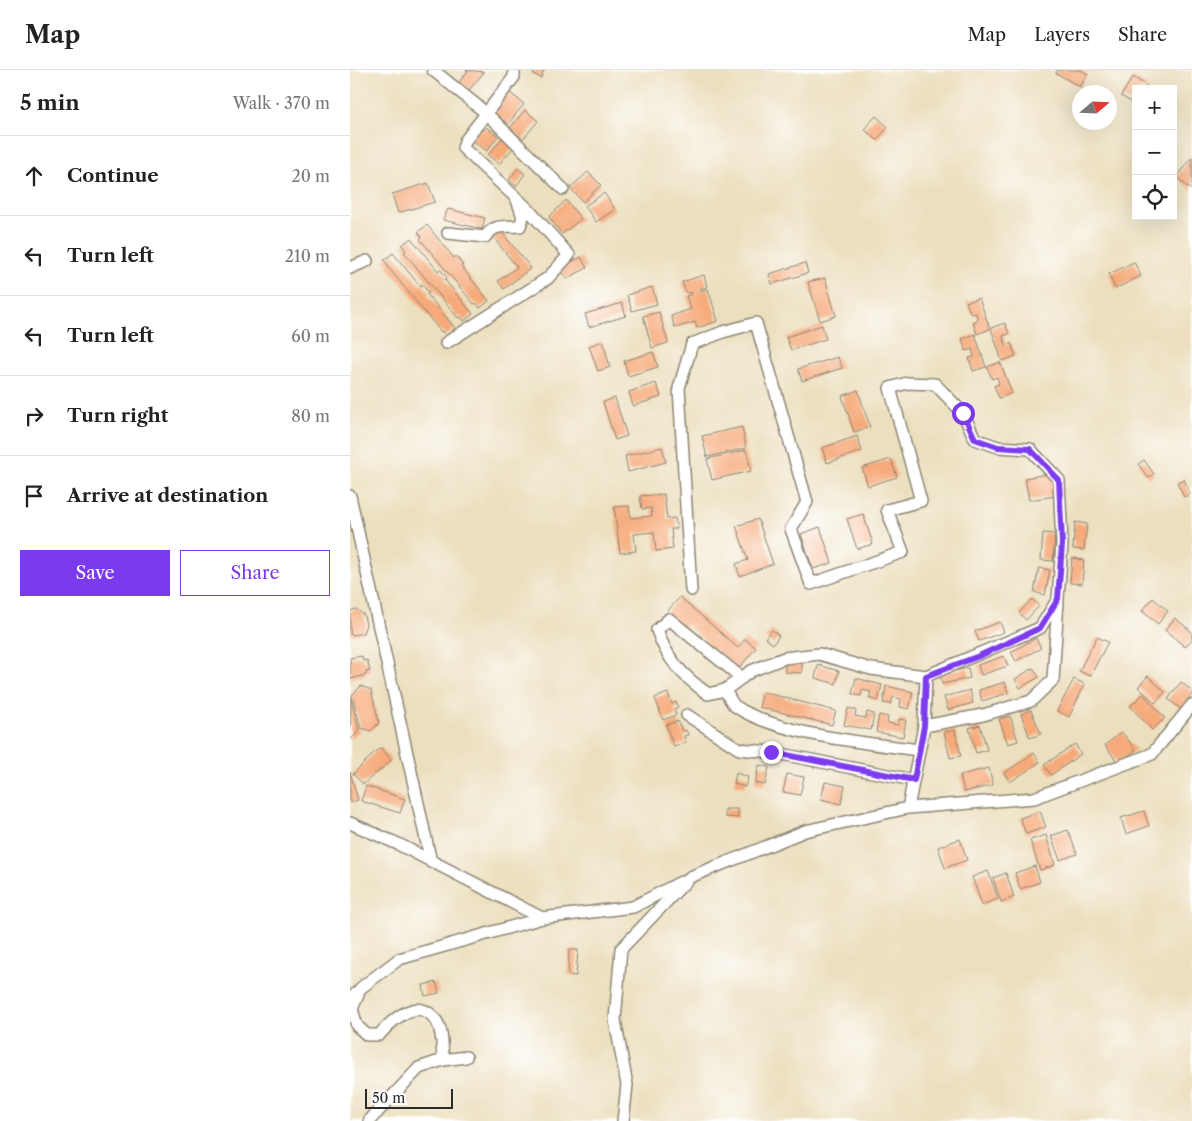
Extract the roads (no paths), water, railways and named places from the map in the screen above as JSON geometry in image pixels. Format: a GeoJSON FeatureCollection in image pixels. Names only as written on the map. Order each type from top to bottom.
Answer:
{"type":"FeatureCollection","features":[{"type":"Feature","properties":{"kind":"street"},"geometry":{"type":"LineString","coordinates":[[433,70],[486,113],[562,189]]}},
{"type":"Feature","properties":{"kind":"street"},"geometry":{"type":"LineString","coordinates":[[446,343],[548,278],[569,255],[515,196],[463,148],[465,140],[514,77],[514,70]]}},
{"type":"Feature","properties":{"kind":"street"},"geometry":{"type":"LineString","coordinates":[[448,233],[485,237],[490,230],[501,225],[520,226],[524,217],[515,196]]}},
{"type":"Feature","properties":{"kind":"street"},"geometry":{"type":"LineString","coordinates":[[350,268],[367,261]]}},
{"type":"Feature","properties":{"kind":"street"},"geometry":{"type":"LineString","coordinates":[[691,590],[679,388],[692,344],[723,332],[756,323],[806,502],[791,529],[811,584],[903,552],[887,510],[921,500],[890,388],[908,384],[935,384],[963,413],[975,439],[998,447],[1030,449],[1059,480],[1062,544],[1053,680],[1031,701],[983,715],[924,726]]}},
{"type":"Feature","properties":{"kind":"street"},"geometry":{"type":"LineString","coordinates":[[350,496],[431,862]]}},
{"type":"Feature","properties":{"kind":"street"},"geometry":{"type":"LineString","coordinates":[[742,678],[670,619],[657,630],[664,649],[686,678],[708,694],[724,690],[742,678],[751,671],[784,658],[820,654],[871,669],[926,676],[979,656],[1040,628],[1058,599]]}},
{"type":"Feature","properties":{"kind":"street"},"geometry":{"type":"LineString","coordinates":[[908,808],[924,726],[926,676]]}},
{"type":"Feature","properties":{"kind":"street"},"geometry":{"type":"LineString","coordinates":[[724,690],[734,705],[770,724],[854,741],[919,750]]}},
{"type":"Feature","properties":{"kind":"street"},"geometry":{"type":"LineString","coordinates":[[350,1000],[362,987],[399,959],[542,918],[633,906],[690,877],[805,831],[908,808],[1034,798],[1152,754],[1192,705]]}},
{"type":"Feature","properties":{"kind":"street"},"geometry":{"type":"LineString","coordinates":[[687,715],[739,749],[771,752],[914,780]]}},
{"type":"Feature","properties":{"kind":"street"},"geometry":{"type":"LineString","coordinates":[[350,823],[398,844],[542,918]]}},
{"type":"Feature","properties":{"kind":"street"},"geometry":{"type":"LineString","coordinates":[[623,1121],[627,1085],[615,1020],[621,949],[690,877]]}},
{"type":"Feature","properties":{"kind":"street"},"geometry":{"type":"LineString","coordinates":[[362,987],[352,1009],[357,1026],[367,1035],[379,1034],[400,1014],[414,1009],[426,1012],[437,1022],[441,1037],[443,1060]]}},
{"type":"Feature","properties":{"kind":"street"},"geometry":{"type":"LineString","coordinates":[[369,1121],[419,1068],[443,1060],[466,1057]]}}]}
